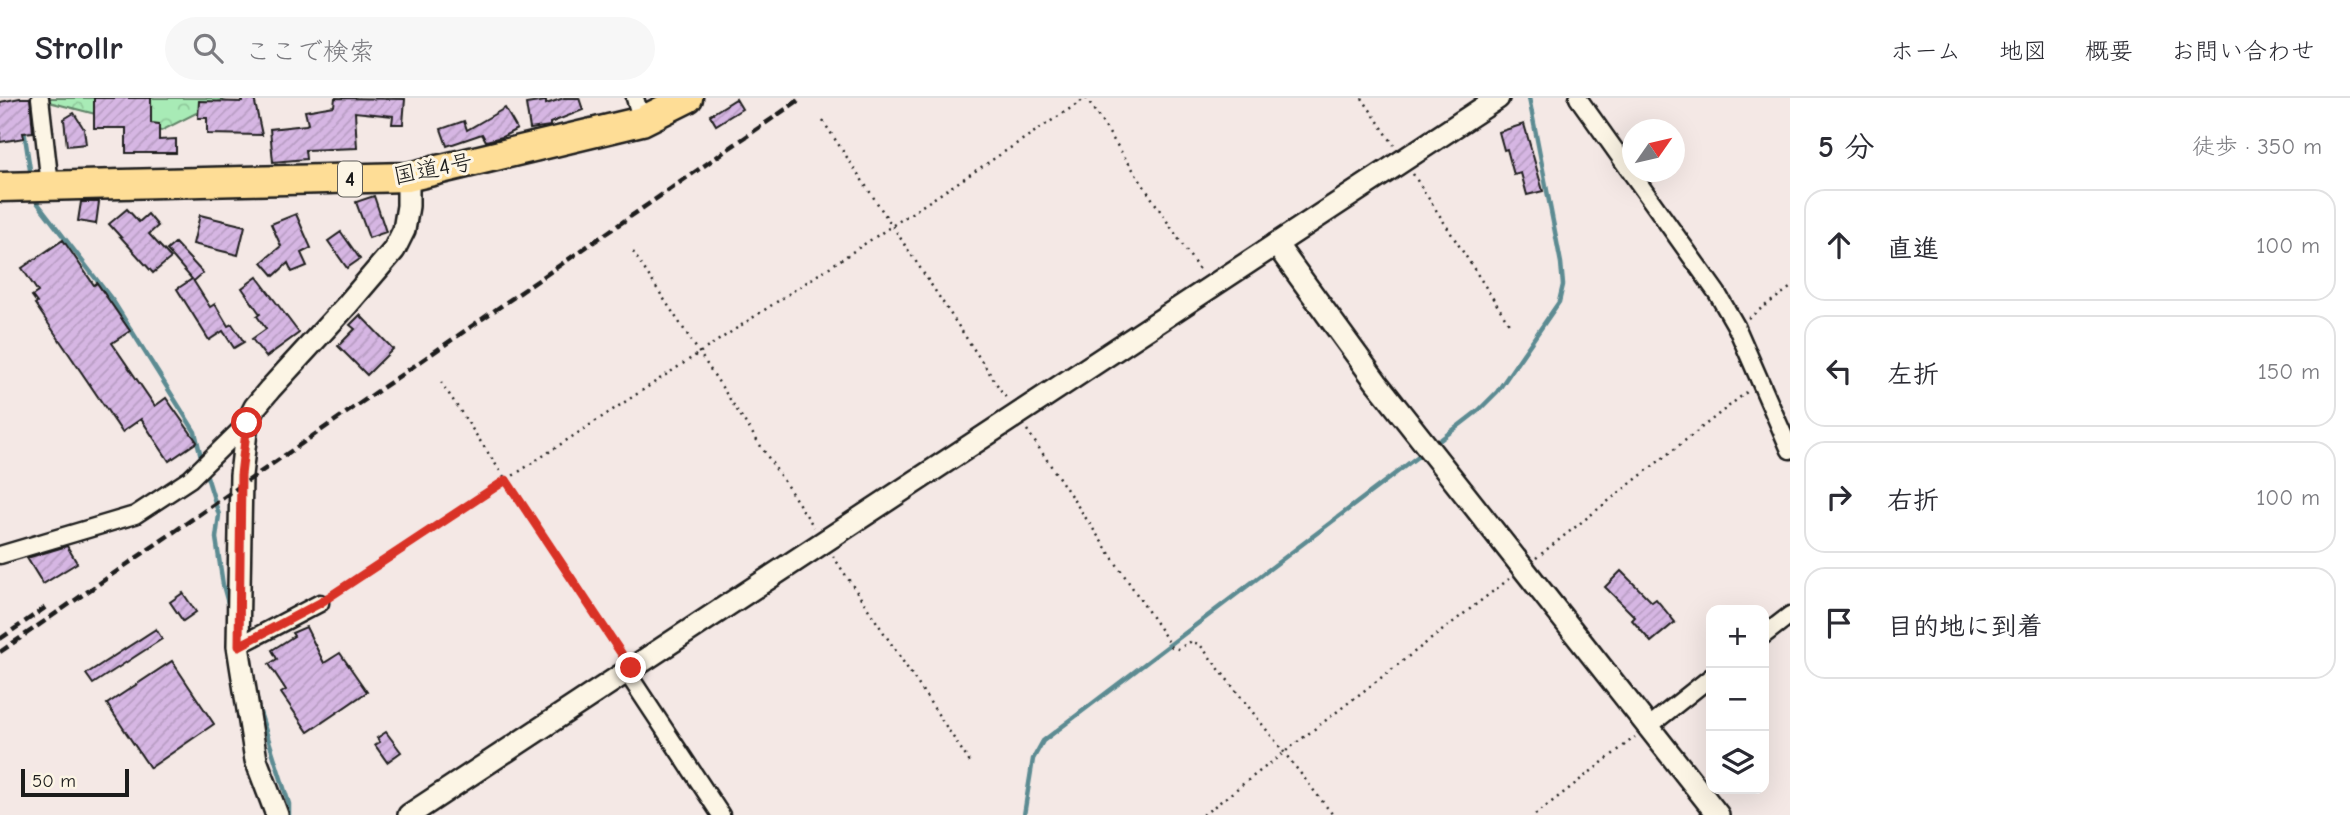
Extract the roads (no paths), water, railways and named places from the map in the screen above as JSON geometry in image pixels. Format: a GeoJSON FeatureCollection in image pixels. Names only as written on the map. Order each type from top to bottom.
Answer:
{"type":"FeatureCollection","features":[{"type":"Feature","properties":{"kind":"highway","name":"国道4号"},"geometry":{"type":"LineString","coordinates":[[0,187],[408,177],[639,109],[688,98]]}},
{"type":"Feature","properties":{"kind":"street"},"geometry":{"type":"LineString","coordinates":[[40,98],[50,185]]}},
{"type":"Feature","properties":{"kind":"street"},"geometry":{"type":"LineString","coordinates":[[410,815],[1498,98]]}},
{"type":"Feature","properties":{"kind":"street"},"geometry":{"type":"LineString","coordinates":[[1578,98],[1717,293],[1736,326],[1790,450]]}},
{"type":"Feature","properties":{"kind":"street"},"geometry":{"type":"LineString","coordinates":[[0,555],[135,515],[190,479],[247,423],[255,407],[270,389],[355,297],[394,250],[404,230],[408,206],[408,177]]}},
{"type":"Feature","properties":{"kind":"street"},"geometry":{"type":"LineString","coordinates":[[1276,244],[1337,330],[1718,815]]}},
{"type":"Feature","properties":{"kind":"street"},"geometry":{"type":"LineString","coordinates":[[247,423],[241,475],[239,646],[256,760],[277,815]]}},
{"type":"Feature","properties":{"kind":"street"},"geometry":{"type":"LineString","coordinates":[[239,646],[320,603]]}},
{"type":"Feature","properties":{"kind":"street"},"geometry":{"type":"LineString","coordinates":[[1769,631],[1790,615]]}},
{"type":"Feature","properties":{"kind":"street"},"geometry":{"type":"LineString","coordinates":[[628,669],[721,815]]}},
{"type":"Feature","properties":{"kind":"street"},"geometry":{"type":"LineString","coordinates":[[1648,727],[1706,681]]}},
{"type":"Feature","properties":{"kind":"waterway"},"geometry":{"type":"LineString","coordinates":[[1435,444],[1479,410],[1497,392],[1559,302],[1563,285],[1561,263],[1529,98]]}},
{"type":"Feature","properties":{"kind":"waterway"},"geometry":{"type":"LineString","coordinates":[[24,130],[31,176]]}},
{"type":"Feature","properties":{"kind":"waterway"},"geometry":{"type":"LineString","coordinates":[[35,195],[36,201],[113,301],[195,432],[202,461]]}},
{"type":"Feature","properties":{"kind":"waterway"},"geometry":{"type":"LineString","coordinates":[[1024,815],[1033,759],[1043,741],[1425,451]]}},
{"type":"Feature","properties":{"kind":"waterway"},"geometry":{"type":"LineString","coordinates":[[205,470],[219,515],[216,538],[229,607]]}},
{"type":"Feature","properties":{"kind":"waterway"},"geometry":{"type":"LineString","coordinates":[[256,700],[289,804],[289,815]]}},
{"type":"Feature","properties":{"kind":"railway"},"geometry":{"type":"LineString","coordinates":[[0,652],[802,98]]}},
{"type":"Feature","properties":{"kind":"railway"},"geometry":{"type":"LineString","coordinates":[[0,639],[49,605]]}}]}
